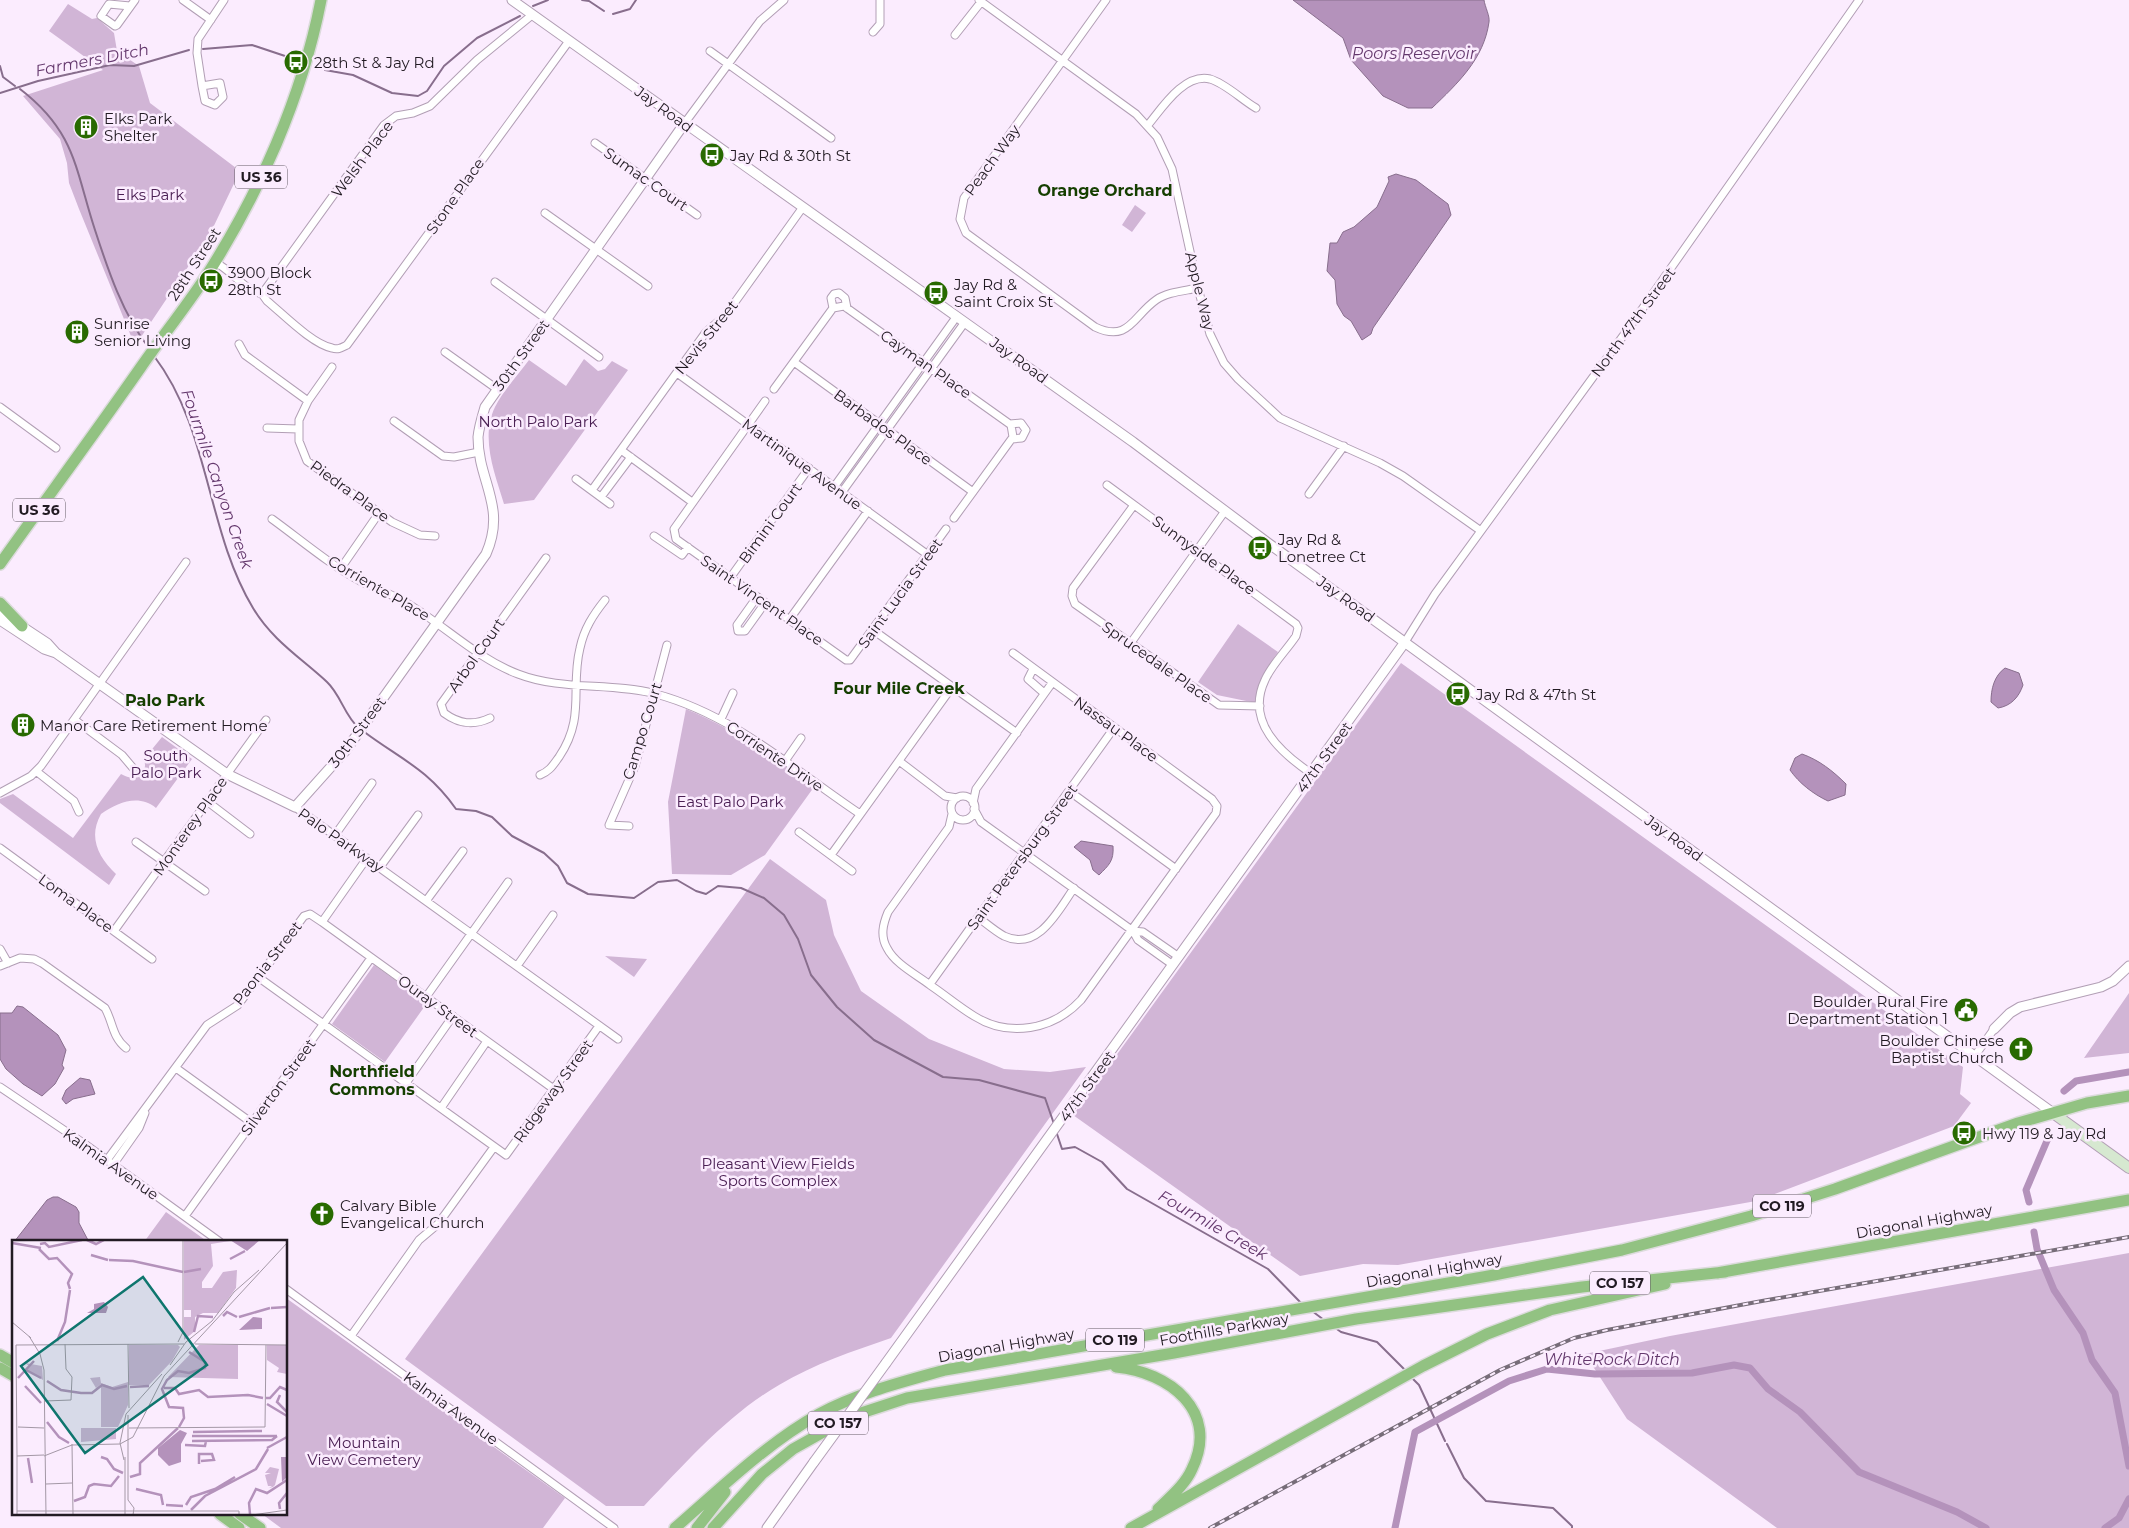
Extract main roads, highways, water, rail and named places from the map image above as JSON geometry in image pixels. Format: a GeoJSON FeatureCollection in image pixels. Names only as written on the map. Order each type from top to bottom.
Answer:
{"type":"FeatureCollection","features":[{"type":"Feature","properties":{"kind":"highway","name":"28th Street"},"geometry":{"type":"LineString","coordinates":[[0,564],[215,262],[245,210],[283,126],[310,46],[321,0]]}},
{"type":"Feature","properties":{"kind":"highway"},"geometry":{"type":"LineString","coordinates":[[0,603],[22,626]]}},
{"type":"Feature","properties":{"kind":"highway","name":"Diagonal Highway"},"geometry":{"type":"LineString","coordinates":[[749,1464],[783,1437],[820,1414],[887,1386],[953,1368],[1576,1259],[1714,1226],[1835,1189],[1974,1137],[2086,1103],[2129,1096]]}},
{"type":"Feature","properties":{"kind":"highway","name":"Diagonal Highway"},"geometry":{"type":"LineString","coordinates":[[1725,1272],[2129,1200]]}},
{"type":"Feature","properties":{"kind":"highway"},"geometry":{"type":"LineString","coordinates":[[1131,1528],[1422,1366],[1487,1334],[1536,1314],[1725,1272]]}},
{"type":"Feature","properties":{"kind":"highway","name":"Foothills Parkway"},"geometry":{"type":"LineString","coordinates":[[713,1528],[733,1504],[777,1461],[818,1434],[866,1410],[928,1394],[1102,1366],[1305,1330],[1356,1319],[1582,1287],[1725,1272]]}},
{"type":"Feature","properties":{"kind":"highway"},"geometry":{"type":"LineString","coordinates":[[0,1356],[12,1362]]}},
{"type":"Feature","properties":{"kind":"highway"},"geometry":{"type":"LineString","coordinates":[[1102,1366],[1140,1371],[1165,1380],[1185,1398],[1197,1421],[1199,1446],[1193,1468],[1184,1483],[1148,1519]]}},
{"type":"Feature","properties":{"kind":"highway"},"geometry":{"type":"LineString","coordinates":[[0,1368],[12,1375]]}},
{"type":"Feature","properties":{"kind":"highway"},"geometry":{"type":"LineString","coordinates":[[697,1528],[749,1464]]}},
{"type":"Feature","properties":{"kind":"highway","name":"CO 119"},"geometry":{"type":"LineString","coordinates":[[676,1528],[749,1464]]}},
{"type":"Feature","properties":{"kind":"highway"},"geometry":{"type":"LineString","coordinates":[[223,1516],[238,1528]]}},
{"type":"Feature","properties":{"kind":"highway"},"geometry":{"type":"LineString","coordinates":[[243,1516],[260,1528]]}},
{"type":"Feature","properties":{"kind":"main road","name":"Jay Road"},"geometry":{"type":"LineString","coordinates":[[2053,1113],[2129,1168]]}},
{"type":"Feature","properties":{"kind":"water","name":"Poors Reservoir"},"geometry":{"type":"Polygon","coordinates":[[[1293,0],[1484,0],[1489,22],[1482,48],[1468,70],[1451,90],[1432,108],[1408,108],[1383,96],[1351,60],[1343,38],[1293,0]]]}},
{"type":"Feature","properties":{"kind":"water"},"geometry":{"type":"Polygon","coordinates":[[[1396,174],[1416,180],[1448,204],[1451,215],[1373,328],[1371,334],[1362,340],[1351,321],[1344,316],[1337,304],[1335,280],[1327,271],[1330,243],[1337,243],[1343,232],[1354,227],[1377,207],[1389,181],[1388,177],[1396,174]]]}},
{"type":"Feature","properties":{"kind":"water"},"geometry":{"type":"Polygon","coordinates":[[[2005,668],[2019,673],[2023,685],[2014,700],[1998,708],[1991,702],[1992,692],[1996,679],[2005,668]]]}},
{"type":"Feature","properties":{"kind":"water"},"geometry":{"type":"Polygon","coordinates":[[[1802,754],[1831,770],[1841,779],[1846,784],[1845,795],[1828,801],[1802,784],[1790,770],[1795,758],[1802,754]]]}},
{"type":"Feature","properties":{"kind":"water"},"geometry":{"type":"Polygon","coordinates":[[[1081,841],[1113,846],[1113,855],[1110,862],[1099,875],[1093,870],[1090,860],[1074,847],[1081,841]]]}},
{"type":"Feature","properties":{"kind":"water"},"geometry":{"type":"Polygon","coordinates":[[[17,1006],[23,1007],[58,1035],[66,1050],[62,1065],[64,1068],[55,1084],[42,1096],[23,1084],[6,1069],[0,1059],[0,1013],[12,1013],[17,1006]]]}},
{"type":"Feature","properties":{"kind":"water"},"geometry":{"type":"Polygon","coordinates":[[[80,1078],[90,1080],[95,1094],[73,1099],[66,1104],[62,1099],[66,1090],[80,1078]]]}},
{"type":"Feature","properties":{"kind":"water"},"geometry":{"type":"Polygon","coordinates":[[[58,1197],[76,1207],[79,1212],[79,1223],[88,1240],[16,1240],[47,1200],[58,1197]]]}},
{"type":"Feature","properties":{"kind":"waterway","name":"Farmers Ditch"},"geometry":{"type":"LineString","coordinates":[[533,6],[548,0]]}},
{"type":"Feature","properties":{"kind":"waterway","name":"Farmers Ditch"},"geometry":{"type":"LineString","coordinates":[[582,0],[589,1],[604,11]]}},
{"type":"Feature","properties":{"kind":"waterway","name":"Farmers Ditch"},"geometry":{"type":"LineString","coordinates":[[613,14],[630,9],[636,0]]}},
{"type":"Feature","properties":{"kind":"waterway","name":"Farmers Ditch"},"geometry":{"type":"LineString","coordinates":[[325,70],[353,75],[392,93],[418,96],[427,91],[444,66],[477,38],[520,16]]}},
{"type":"Feature","properties":{"kind":"waterway","name":"Farmers Ditch"},"geometry":{"type":"LineString","coordinates":[[203,49],[252,45],[291,58]]}},
{"type":"Feature","properties":{"kind":"waterway","name":"Farmers Ditch"},"geometry":{"type":"LineString","coordinates":[[0,93],[38,81],[110,65],[134,66],[189,50]]}},
{"type":"Feature","properties":{"kind":"waterway","name":"Fourmile Canyon Creek"},"geometry":{"type":"LineString","coordinates":[[0,66],[3,77],[15,86]]}},
{"type":"Feature","properties":{"kind":"waterway","name":"Fourmile Canyon Creek"},"geometry":{"type":"LineString","coordinates":[[20,89],[53,121],[63,136],[77,170],[105,261],[117,292],[131,321],[149,348]]}},
{"type":"Feature","properties":{"kind":"waterway","name":"Fourmile Canyon Creek"},"geometry":{"type":"LineString","coordinates":[[154,356],[172,385],[186,415],[198,447],[226,546],[238,578],[253,608],[269,630],[332,687],[350,718],[359,728]]}},
{"type":"Feature","properties":{"kind":"waterway","name":"Fourmile Canyon Creek"},"geometry":{"type":"LineString","coordinates":[[363,731],[424,774],[456,809],[476,811],[492,817],[512,836],[544,853],[558,866],[567,883],[588,894],[634,898],[658,882],[677,880],[696,891],[706,894],[718,886],[741,888],[764,898],[784,915],[798,939],[811,975],[837,1007],[874,1040],[943,1077],[979,1080],[1045,1098],[1054,1124]]}},
{"type":"Feature","properties":{"kind":"waterway","name":"WhiteRock Ditch"},"geometry":{"type":"LineString","coordinates":[[2064,1091],[2076,1081],[2129,1072]]}},
{"type":"Feature","properties":{"kind":"waterway","name":"Fourmile Creek"},"geometry":{"type":"LineString","coordinates":[[1056,1131],[1062,1149],[1075,1147],[1102,1162],[1127,1189],[1268,1269],[1302,1304]]}},
{"type":"Feature","properties":{"kind":"waterway","name":"WhiteRock Ditch"},"geometry":{"type":"LineString","coordinates":[[2029,1202],[2026,1190],[2049,1136]]}},
{"type":"Feature","properties":{"kind":"waterway","name":"WhiteRock Ditch"},"geometry":{"type":"LineString","coordinates":[[2034,1232],[2037,1249],[2054,1290],[2083,1333],[2092,1360],[2115,1393],[2129,1466]]}},
{"type":"Feature","properties":{"kind":"waterway","name":"Fourmile Creek"},"geometry":{"type":"LineString","coordinates":[[1312,1311],[1324,1320]]}},
{"type":"Feature","properties":{"kind":"waterway","name":"Fourmile Creek"},"geometry":{"type":"LineString","coordinates":[[1334,1327],[1341,1332],[1377,1342],[1405,1370]]}},
{"type":"Feature","properties":{"kind":"waterway","name":"WhiteRock Ditch"},"geometry":{"type":"LineString","coordinates":[[1395,1528],[1415,1432],[1509,1381],[1547,1369],[1595,1374],[1692,1373],[1734,1365],[1750,1368],[1768,1389],[1800,1412],[1859,1472],[1957,1512],[1986,1528]]}},
{"type":"Feature","properties":{"kind":"waterway","name":"Fourmile Creek"},"geometry":{"type":"LineString","coordinates":[[1411,1377],[1419,1385],[1445,1441]]}},
{"type":"Feature","properties":{"kind":"waterway","name":"Fourmile Creek"},"geometry":{"type":"LineString","coordinates":[[1447,1444],[1464,1478],[1486,1501],[1553,1508],[1572,1528]]}},
{"type":"Feature","properties":{"kind":"waterway","name":"WhiteRock Ditch"},"geometry":{"type":"LineString","coordinates":[[2105,1528],[2119,1518],[2129,1499]]}},
{"type":"Feature","properties":{"kind":"railway"},"geometry":{"type":"LineString","coordinates":[[1210,1528],[1500,1370],[1574,1338],[1762,1301],[2129,1237]]}},
{"type":"Feature","properties":{"kind":"place","name":"28th St & Jay Rd"},"geometry":{"type":"Point","coordinates":[296,62]}},
{"type":"Feature","properties":{"kind":"place","name":"Elks Park Shelter"},"geometry":{"type":"Point","coordinates":[86,127]}},
{"type":"Feature","properties":{"kind":"place","name":"Jay Rd & 30th St"},"geometry":{"type":"Point","coordinates":[712,155]}},
{"type":"Feature","properties":{"kind":"place","name":"3900 Block 28th St"},"geometry":{"type":"Point","coordinates":[211,281]}},
{"type":"Feature","properties":{"kind":"place","name":"Jay Rd & Saint Croix St"},"geometry":{"type":"Point","coordinates":[936,293]}},
{"type":"Feature","properties":{"kind":"place","name":"Sunrise Senior Living"},"geometry":{"type":"Point","coordinates":[77,332]}},
{"type":"Feature","properties":{"kind":"place","name":"Jay Rd & Lonetree Ct"},"geometry":{"type":"Point","coordinates":[1260,548]}},
{"type":"Feature","properties":{"kind":"place","name":"Jay Rd & 47th St"},"geometry":{"type":"Point","coordinates":[1458,694]}},
{"type":"Feature","properties":{"kind":"place","name":"Manor Care Retirement Home"},"geometry":{"type":"Point","coordinates":[23,725]}},
{"type":"Feature","properties":{"kind":"place","name":"Boulder Rural Fire Department Station 1"},"geometry":{"type":"Point","coordinates":[1966,1010]}},
{"type":"Feature","properties":{"kind":"place","name":"Boulder Chinese Baptist Church"},"geometry":{"type":"Point","coordinates":[2021,1049]}},
{"type":"Feature","properties":{"kind":"place","name":"Hwy 119 & Jay Rd"},"geometry":{"type":"Point","coordinates":[1964,1133]}},
{"type":"Feature","properties":{"kind":"place","name":"Calvary Bible Evangelical Church"},"geometry":{"type":"Point","coordinates":[322,1214]}},
{"type":"Feature","properties":{"kind":"district","name":"Orange Orchard"},"geometry":{"type":"Point","coordinates":[1105,190]}},
{"type":"Feature","properties":{"kind":"district","name":"Four Mile Creek"},"geometry":{"type":"Point","coordinates":[899,688]}},
{"type":"Feature","properties":{"kind":"district","name":"Palo Park"},"geometry":{"type":"Point","coordinates":[165,700]}},
{"type":"Feature","properties":{"kind":"district","name":"Northfield Commons"},"geometry":{"type":"Point","coordinates":[372,1080]}},
{"type":"Feature","properties":{"kind":"park label","name":"Elks Park"},"geometry":{"type":"Point","coordinates":[150,194]}},
{"type":"Feature","properties":{"kind":"park label","name":"North Palo Park"},"geometry":{"type":"Point","coordinates":[538,421]}},
{"type":"Feature","properties":{"kind":"park label","name":"South Palo Park"},"geometry":{"type":"Point","coordinates":[166,764]}},
{"type":"Feature","properties":{"kind":"park label","name":"East Palo Park"},"geometry":{"type":"Point","coordinates":[730,801]}},
{"type":"Feature","properties":{"kind":"park label","name":"Pleasant View Fields Sports Complex"},"geometry":{"type":"Point","coordinates":[778,1172]}},
{"type":"Feature","properties":{"kind":"park label","name":"Mountain View Cemetery"},"geometry":{"type":"Point","coordinates":[364,1450]}}]}
